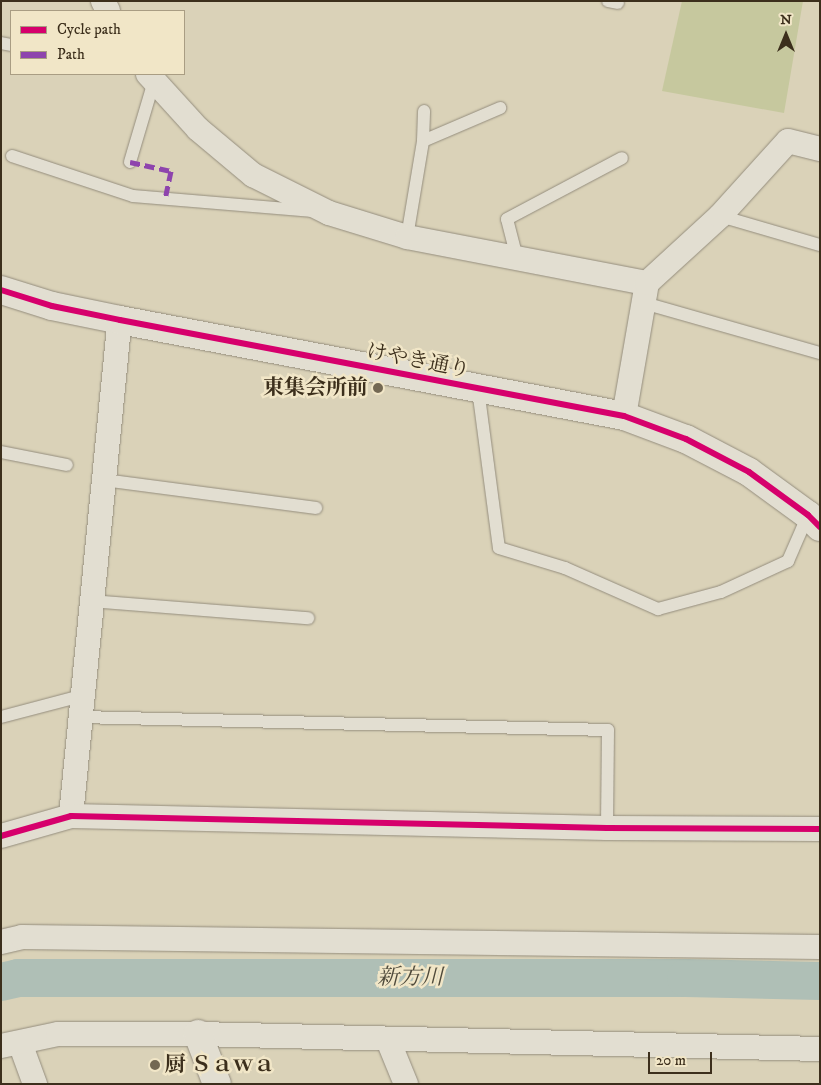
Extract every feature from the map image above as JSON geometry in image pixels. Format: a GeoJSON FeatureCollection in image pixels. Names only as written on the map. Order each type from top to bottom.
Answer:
{"type":"FeatureCollection","features":[{"type":"Feature","properties":{"kind":"street"},"geometry":{"type":"LineString","coordinates":[[151,77],[198,129],[253,175],[329,213],[407,237],[517,258],[645,293]]}},
{"type":"Feature","properties":{"kind":"street"},"geometry":{"type":"LineString","coordinates":[[624,416],[645,293],[720,216],[788,140],[820,149]]}},
{"type":"Feature","properties":{"kind":"street","name":"けやき通り"},"geometry":{"type":"LineString","coordinates":[[1,290],[52,306],[120,320],[624,416],[686,439],[741,468],[816,514]]}},
{"type":"Feature","properties":{"kind":"street"},"geometry":{"type":"LineString","coordinates":[[71,816],[90,601],[120,320]]}},
{"type":"Feature","properties":{"kind":"street"},"geometry":{"type":"LineString","coordinates":[[1,836],[71,816],[607,828],[820,829]]}},
{"type":"Feature","properties":{"kind":"street"},"geometry":{"type":"LineString","coordinates":[[1,942],[22,937],[820,947]]}},
{"type":"Feature","properties":{"kind":"street"},"geometry":{"type":"LineString","coordinates":[[35,1084],[10,1045],[58,1034],[198,1034],[820,1049]]}},
{"type":"Feature","properties":{"kind":"street"},"geometry":{"type":"LineString","coordinates":[[198,1034],[217,1084]]}},
{"type":"Feature","properties":{"kind":"street"},"geometry":{"type":"LineString","coordinates":[[388,1040],[406,1084]]}},
{"type":"Feature","properties":{"kind":"lane"},"geometry":{"type":"LineString","coordinates":[[130,162],[151,77]]}},
{"type":"Feature","properties":{"kind":"lane"},"geometry":{"type":"LineString","coordinates":[[423,141],[500,108]]}},
{"type":"Feature","properties":{"kind":"lane"},"geometry":{"type":"LineString","coordinates":[[407,237],[423,141],[424,111]]}},
{"type":"Feature","properties":{"kind":"lane"},"geometry":{"type":"LineString","coordinates":[[12,156],[133,196],[329,213]]}},
{"type":"Feature","properties":{"kind":"lane"},"geometry":{"type":"LineString","coordinates":[[517,258],[507,219],[622,158]]}},
{"type":"Feature","properties":{"kind":"lane"},"geometry":{"type":"LineString","coordinates":[[720,216],[820,245]]}},
{"type":"Feature","properties":{"kind":"lane"},"geometry":{"type":"LineString","coordinates":[[645,293],[820,353]]}},
{"type":"Feature","properties":{"kind":"lane"},"geometry":{"type":"LineString","coordinates":[[478,389],[499,548],[565,568],[658,610],[721,592],[788,561],[816,514]]}},
{"type":"Feature","properties":{"kind":"lane"},"geometry":{"type":"LineString","coordinates":[[1,452],[67,465]]}},
{"type":"Feature","properties":{"kind":"lane"},"geometry":{"type":"LineString","coordinates":[[104,480],[316,508]]}},
{"type":"Feature","properties":{"kind":"lane"},"geometry":{"type":"LineString","coordinates":[[90,601],[308,618]]}},
{"type":"Feature","properties":{"kind":"lane"},"geometry":{"type":"LineString","coordinates":[[1,717],[81,706],[608,730],[607,828]]}},
{"type":"Feature","properties":{"kind":"green space"},"geometry":{"type":"Polygon","coordinates":[[[682,1],[803,1],[784,113],[662,91],[682,1]]]}},
{"type":"Feature","properties":{"kind":"waterway","name":"新方川"},"geometry":{"type":"LineString","coordinates":[[1,982],[18,978],[686,978],[820,981]]}},
{"type":"Feature","properties":{"kind":"marked path"},"geometry":{"type":"LineString","coordinates":[[130,162],[171,171],[165,199]]}},
{"type":"Feature","properties":{"kind":"cycle path"},"geometry":{"type":"LineString","coordinates":[[1,290],[52,306],[120,320],[624,416],[686,439],[749,472],[808,515],[820,527]]}},
{"type":"Feature","properties":{"kind":"cycle path"},"geometry":{"type":"LineString","coordinates":[[1,836],[71,816],[607,828],[820,829]]}},
{"type":"Feature","properties":{"kind":"place","name":"東集会所前"},"geometry":{"type":"Point","coordinates":[378,388]}},
{"type":"Feature","properties":{"kind":"place","name":"厨 Ｓａｗａ"},"geometry":{"type":"Point","coordinates":[155,1065]}}]}
